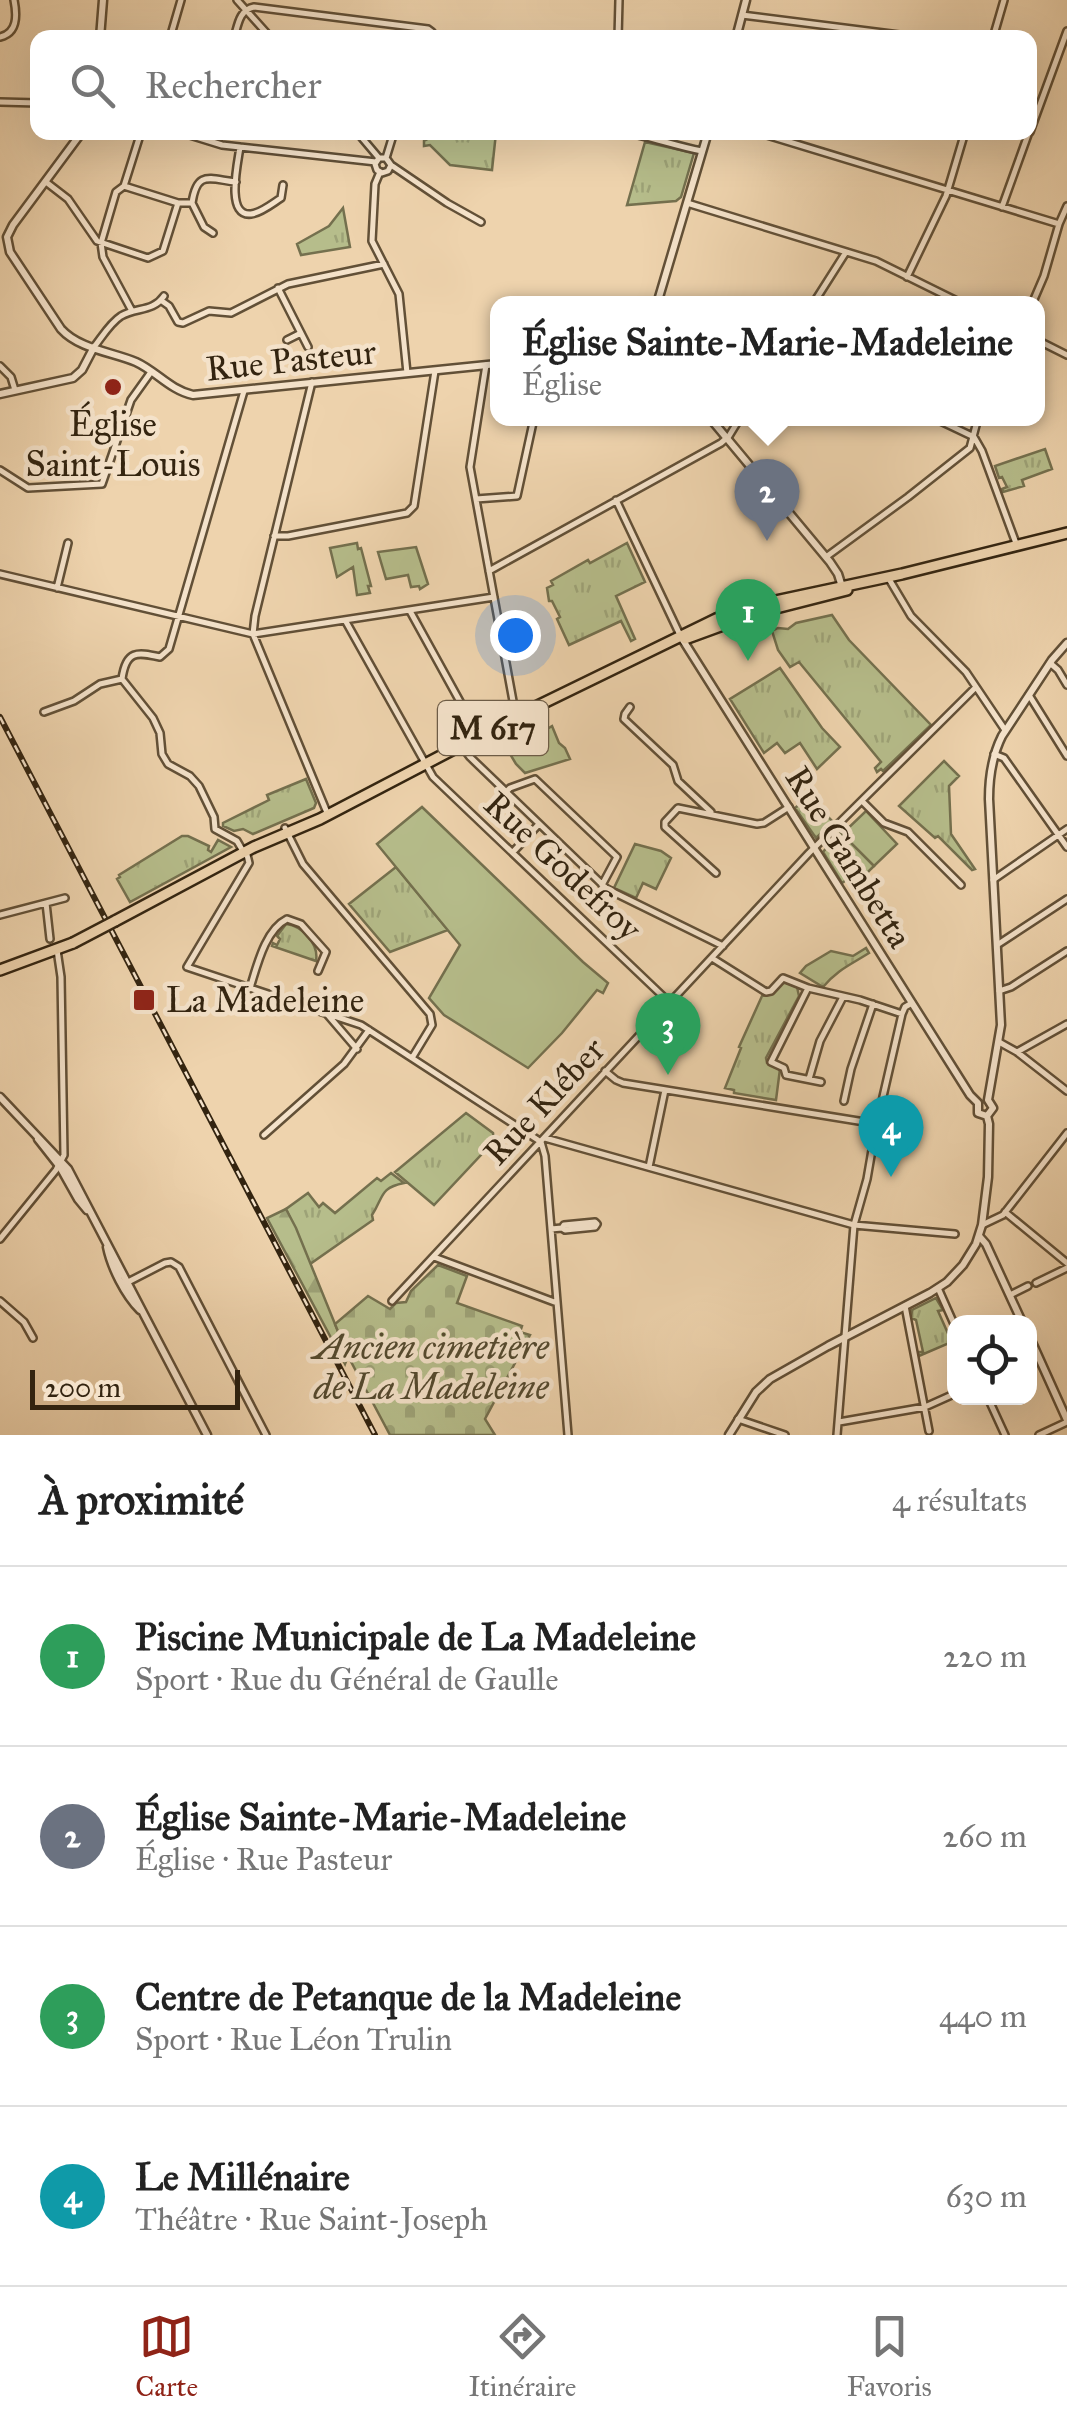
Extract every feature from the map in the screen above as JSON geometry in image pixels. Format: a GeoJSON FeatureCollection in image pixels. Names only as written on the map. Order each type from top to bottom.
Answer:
{"type":"FeatureCollection","features":[{"type":"Feature","properties":{"kind":"main road","name":"M 617"},"geometry":{"type":"LineString","coordinates":[[0,970],[73,943],[191,875],[347,804],[681,638],[843,588],[1067,533]]}},
{"type":"Feature","properties":{"kind":"main road","name":"M 617"},"geometry":{"type":"LineString","coordinates":[[843,588],[902,574]]}},
{"type":"Feature","properties":{"kind":"main road","name":"M 617"},"geometry":{"type":"LineString","coordinates":[[114,920],[244,850]]}},
{"type":"Feature","properties":{"kind":"street"},"geometry":{"type":"LineString","coordinates":[[0,37],[8,35],[15,23],[14,0]]}},
{"type":"Feature","properties":{"kind":"street"},"geometry":{"type":"LineString","coordinates":[[101,30],[103,0]]}},
{"type":"Feature","properties":{"kind":"street"},"geometry":{"type":"LineString","coordinates":[[173,30],[182,0]]}},
{"type":"Feature","properties":{"kind":"street"},"geometry":{"type":"LineString","coordinates":[[237,0],[264,30]]}},
{"type":"Feature","properties":{"kind":"street"},"geometry":{"type":"LineString","coordinates":[[618,30],[619,0]]}},
{"type":"Feature","properties":{"kind":"street"},"geometry":{"type":"LineString","coordinates":[[738,30],[746,0]]}},
{"type":"Feature","properties":{"kind":"street"},"geometry":{"type":"LineString","coordinates":[[995,30],[1004,0]]}},
{"type":"Feature","properties":{"kind":"street"},"geometry":{"type":"LineString","coordinates":[[245,9],[258,7],[431,30]]}},
{"type":"Feature","properties":{"kind":"street"},"geometry":{"type":"LineString","coordinates":[[236,30],[245,9]]}},
{"type":"Feature","properties":{"kind":"street"},"geometry":{"type":"LineString","coordinates":[[742,15],[859,30]]}},
{"type":"Feature","properties":{"kind":"street"},"geometry":{"type":"LineString","coordinates":[[1037,113],[1067,31]]}},
{"type":"Feature","properties":{"kind":"street"},"geometry":{"type":"LineString","coordinates":[[0,102],[30,103]]}},
{"type":"Feature","properties":{"kind":"street"},"geometry":{"type":"LineString","coordinates":[[76,140],[46,182],[68,199],[97,241],[148,258],[157,255],[164,248],[178,203]]}},
{"type":"Feature","properties":{"kind":"street"},"geometry":{"type":"LineString","coordinates":[[132,311],[104,258],[101,243],[138,140]]}},
{"type":"Feature","properties":{"kind":"street"},"geometry":{"type":"LineString","coordinates":[[216,140],[240,147],[381,159]]}},
{"type":"Feature","properties":{"kind":"street"},"geometry":{"type":"LineString","coordinates":[[364,140],[381,159],[481,222]]}},
{"type":"Feature","properties":{"kind":"street"},"geometry":{"type":"LineString","coordinates":[[390,140],[376,168],[386,172],[391,166]]}},
{"type":"Feature","properties":{"kind":"street"},"geometry":{"type":"LineString","coordinates":[[658,140],[702,151]]}},
{"type":"Feature","properties":{"kind":"street"},"geometry":{"type":"LineString","coordinates":[[659,296],[705,140]]}},
{"type":"Feature","properties":{"kind":"street"},"geometry":{"type":"LineString","coordinates":[[782,140],[1059,224]]}},
{"type":"Feature","properties":{"kind":"street"},"geometry":{"type":"LineString","coordinates":[[907,276],[948,190],[962,140]]}},
{"type":"Feature","properties":{"kind":"street"},"geometry":{"type":"LineString","coordinates":[[1002,207],[1027,140]]}},
{"type":"Feature","properties":{"kind":"street"},"geometry":{"type":"LineString","coordinates":[[240,147],[236,182],[236,204],[240,210],[254,213],[281,198],[282,186]]}},
{"type":"Feature","properties":{"kind":"street"},"geometry":{"type":"LineString","coordinates":[[380,172],[371,237],[400,298],[406,373]]}},
{"type":"Feature","properties":{"kind":"street"},"geometry":{"type":"LineString","coordinates":[[213,234],[204,227],[192,203],[196,186],[208,179],[236,182]]}},
{"type":"Feature","properties":{"kind":"street","name":"Rue Pasteur"},"geometry":{"type":"LineString","coordinates":[[46,182],[10,230],[7,245],[63,332],[138,363],[188,394],[490,364]]}},
{"type":"Feature","properties":{"kind":"street"},"geometry":{"type":"LineString","coordinates":[[124,186],[178,203],[192,203]]}},
{"type":"Feature","properties":{"kind":"street"},"geometry":{"type":"LineString","coordinates":[[687,203],[876,261],[947,296]]}},
{"type":"Feature","properties":{"kind":"street"},"geometry":{"type":"LineString","coordinates":[[1036,296],[1067,206]]}},
{"type":"Feature","properties":{"kind":"street"},"geometry":{"type":"LineString","coordinates":[[818,296],[846,252]]}},
{"type":"Feature","properties":{"kind":"street"},"geometry":{"type":"LineString","coordinates":[[0,394],[73,378],[85,367],[94,347],[116,320],[163,298],[180,323],[209,311],[231,313],[278,288],[384,264]]}},
{"type":"Feature","properties":{"kind":"street"},"geometry":{"type":"LineString","coordinates":[[278,288],[308,347]]}},
{"type":"Feature","properties":{"kind":"street"},"geometry":{"type":"LineString","coordinates":[[206,304],[215,311]]}},
{"type":"Feature","properties":{"kind":"street"},"geometry":{"type":"LineString","coordinates":[[287,340],[301,333]]}},
{"type":"Feature","properties":{"kind":"street"},"geometry":{"type":"LineString","coordinates":[[486,364],[470,463],[512,701],[518,716]]}},
{"type":"Feature","properties":{"kind":"street"},"geometry":{"type":"LineString","coordinates":[[0,366],[11,377],[14,390]]}},
{"type":"Feature","properties":{"kind":"street"},"geometry":{"type":"LineString","coordinates":[[274,536],[412,510],[435,370]]}},
{"type":"Feature","properties":{"kind":"street"},"geometry":{"type":"LineString","coordinates":[[0,470],[28,488],[102,484],[131,400],[151,372]]}},
{"type":"Feature","properties":{"kind":"street"},"geometry":{"type":"LineString","coordinates":[[312,382],[253,634],[327,813]]}},
{"type":"Feature","properties":{"kind":"street"},"geometry":{"type":"LineString","coordinates":[[122,678],[132,655],[144,652],[160,656],[168,651],[244,391]]}},
{"type":"Feature","properties":{"kind":"street"},"geometry":{"type":"LineString","coordinates":[[476,499],[517,496],[532,426]]}},
{"type":"Feature","properties":{"kind":"street"},"geometry":{"type":"LineString","coordinates":[[717,426],[826,556],[843,588]]}},
{"type":"Feature","properties":{"kind":"street"},"geometry":{"type":"LineString","coordinates":[[489,571],[727,438],[735,426]]}},
{"type":"Feature","properties":{"kind":"street"},"geometry":{"type":"LineString","coordinates":[[951,426],[974,437],[982,451],[1017,546]]}},
{"type":"Feature","properties":{"kind":"street"},"geometry":{"type":"LineString","coordinates":[[826,556],[972,446],[975,426]]}},
{"type":"Feature","properties":{"kind":"street"},"geometry":{"type":"LineString","coordinates":[[616,500],[681,638]]}},
{"type":"Feature","properties":{"kind":"street"},"geometry":{"type":"LineString","coordinates":[[57,588],[68,543]]}},
{"type":"Feature","properties":{"kind":"street"},"geometry":{"type":"LineString","coordinates":[[0,574],[253,634],[494,597]]}},
{"type":"Feature","properties":{"kind":"street"},"geometry":{"type":"LineString","coordinates":[[889,579],[911,616],[966,672],[1006,730]]}},
{"type":"Feature","properties":{"kind":"street"},"geometry":{"type":"LineString","coordinates":[[409,610],[479,736]]}},
{"type":"Feature","properties":{"kind":"street","name":"Rue Godefroy"},"geometry":{"type":"LineString","coordinates":[[345,620],[432,777],[670,1003]]}},
{"type":"Feature","properties":{"kind":"street","name":"Rue Gambetta"},"geometry":{"type":"LineString","coordinates":[[681,638],[978,1103]]}},
{"type":"Feature","properties":{"kind":"street"},"geometry":{"type":"LineString","coordinates":[[728,1435],[758,1390],[770,1380],[938,1288],[963,1266],[979,1236],[988,1178],[988,1116],[993,1108],[988,1100],[1001,1020],[989,794],[994,754],[1029,694],[1067,644]]}},
{"type":"Feature","properties":{"kind":"street"},"geometry":{"type":"LineString","coordinates":[[1050,663],[1067,685]]}},
{"type":"Feature","properties":{"kind":"street"},"geometry":{"type":"LineString","coordinates":[[44,712],[77,700],[100,684],[122,678]]}},
{"type":"Feature","properties":{"kind":"street"},"geometry":{"type":"LineString","coordinates":[[122,678],[154,718],[168,764],[194,779],[214,817],[215,829],[236,840],[249,860],[187,967],[369,1030],[543,1140],[854,1225],[954,1234]]}},
{"type":"Feature","properties":{"kind":"street","name":"Rue Kléber"},"geometry":{"type":"LineString","coordinates":[[392,1301],[815,848],[976,687]]}},
{"type":"Feature","properties":{"kind":"street"},"geometry":{"type":"LineString","coordinates":[[1029,694],[1067,756]]}},
{"type":"Feature","properties":{"kind":"street"},"geometry":{"type":"LineString","coordinates":[[630,708],[624,719],[673,765],[678,781],[714,814]]}},
{"type":"Feature","properties":{"kind":"street"},"geometry":{"type":"LineString","coordinates":[[461,745],[602,885],[723,946]]}},
{"type":"Feature","properties":{"kind":"street"},"geometry":{"type":"LineString","coordinates":[[994,754],[1004,758],[1067,846]]}},
{"type":"Feature","properties":{"kind":"street"},"geometry":{"type":"LineString","coordinates":[[506,792],[536,779],[617,857],[602,885]]}},
{"type":"Feature","properties":{"kind":"street"},"geometry":{"type":"LineString","coordinates":[[862,800],[884,823],[908,832],[961,885]]}},
{"type":"Feature","properties":{"kind":"street"},"geometry":{"type":"LineString","coordinates":[[716,873],[666,827],[665,822],[678,808],[757,824],[788,807]]}},
{"type":"Feature","properties":{"kind":"street"},"geometry":{"type":"LineString","coordinates":[[512,852],[540,824]]}},
{"type":"Feature","properties":{"kind":"street"},"geometry":{"type":"LineString","coordinates":[[993,880],[1067,829]]}},
{"type":"Feature","properties":{"kind":"street"},"geometry":{"type":"LineString","coordinates":[[286,830],[299,860],[431,1017],[430,1028],[412,1059]]}},
{"type":"Feature","properties":{"kind":"street"},"geometry":{"type":"LineString","coordinates":[[233,859],[241,864],[242,875]]}},
{"type":"Feature","properties":{"kind":"street"},"geometry":{"type":"LineString","coordinates":[[0,915],[66,898]]}},
{"type":"Feature","properties":{"kind":"street"},"geometry":{"type":"LineString","coordinates":[[996,945],[1067,900]]}},
{"type":"Feature","properties":{"kind":"street"},"geometry":{"type":"LineString","coordinates":[[46,903],[50,940]]}},
{"type":"Feature","properties":{"kind":"street"},"geometry":{"type":"LineString","coordinates":[[250,988],[262,953],[284,920],[301,924],[326,952]]}},
{"type":"Feature","properties":{"kind":"street"},"geometry":{"type":"LineString","coordinates":[[0,1239],[61,1163],[65,1134],[57,950]]}},
{"type":"Feature","properties":{"kind":"street"},"geometry":{"type":"LineString","coordinates":[[326,952],[334,950]]}},
{"type":"Feature","properties":{"kind":"street"},"geometry":{"type":"LineString","coordinates":[[999,990],[1067,950]]}},
{"type":"Feature","properties":{"kind":"street"},"geometry":{"type":"LineString","coordinates":[[318,972],[326,952]]}},
{"type":"Feature","properties":{"kind":"street"},"geometry":{"type":"LineString","coordinates":[[712,958],[766,992],[783,978],[902,1014]]}},
{"type":"Feature","properties":{"kind":"street"},"geometry":{"type":"LineString","coordinates":[[808,988],[771,1062],[784,1068],[786,1075],[821,1082]]}},
{"type":"Feature","properties":{"kind":"street"},"geometry":{"type":"LineString","coordinates":[[810,1079],[820,1041],[844,997]]}},
{"type":"Feature","properties":{"kind":"street"},"geometry":{"type":"LineString","coordinates":[[837,1435],[854,1225],[902,1014],[912,1003]]}},
{"type":"Feature","properties":{"kind":"street"},"geometry":{"type":"LineString","coordinates":[[844,1101],[873,1004]]}},
{"type":"Feature","properties":{"kind":"street"},"geometry":{"type":"LineString","coordinates":[[325,1012],[357,1049]]}},
{"type":"Feature","properties":{"kind":"street"},"geometry":{"type":"LineString","coordinates":[[1016,1052],[1067,1024]]}},
{"type":"Feature","properties":{"kind":"street"},"geometry":{"type":"LineString","coordinates":[[264,1135],[340,1068],[369,1030]]}},
{"type":"Feature","properties":{"kind":"street"},"geometry":{"type":"LineString","coordinates":[[999,1042],[1067,1091]]}},
{"type":"Feature","properties":{"kind":"street"},"geometry":{"type":"LineString","coordinates":[[606,1071],[620,1082],[842,1114],[877,1124]]}},
{"type":"Feature","properties":{"kind":"street"},"geometry":{"type":"LineString","coordinates":[[648,1167],[666,1090]]}},
{"type":"Feature","properties":{"kind":"street"},"geometry":{"type":"LineString","coordinates":[[0,1097],[72,1175],[207,1435]]}},
{"type":"Feature","properties":{"kind":"street"},"geometry":{"type":"LineString","coordinates":[[988,1100],[978,1103],[978,1113],[988,1116]]}},
{"type":"Feature","properties":{"kind":"street"},"geometry":{"type":"LineString","coordinates":[[982,1225],[1005,1212],[1067,1133]]}},
{"type":"Feature","properties":{"kind":"street"},"geometry":{"type":"LineString","coordinates":[[543,1140],[568,1435]]}},
{"type":"Feature","properties":{"kind":"street"},"geometry":{"type":"LineString","coordinates":[[1005,1212],[1067,1266],[1036,1282]]}},
{"type":"Feature","properties":{"kind":"street"},"geometry":{"type":"LineString","coordinates":[[552,1229],[595,1227],[597,1224],[562,1228]]}},
{"type":"Feature","properties":{"kind":"street"},"geometry":{"type":"LineString","coordinates":[[979,1236],[1019,1315]]}},
{"type":"Feature","properties":{"kind":"street"},"geometry":{"type":"LineString","coordinates":[[434,1257],[556,1303]]}},
{"type":"Feature","properties":{"kind":"street"},"geometry":{"type":"LineString","coordinates":[[126,1283],[165,1263],[179,1267],[266,1435]]}},
{"type":"Feature","properties":{"kind":"street"},"geometry":{"type":"LineString","coordinates":[[1010,1295],[1028,1286]]}},
{"type":"Feature","properties":{"kind":"street"},"geometry":{"type":"LineString","coordinates":[[938,1288],[950,1315]]}},
{"type":"Feature","properties":{"kind":"street"},"geometry":{"type":"LineString","coordinates":[[0,1301],[24,1322],[34,1338]]}},
{"type":"Feature","properties":{"kind":"street"},"geometry":{"type":"LineString","coordinates":[[905,1306],[929,1431]]}},
{"type":"Feature","properties":{"kind":"street"},"geometry":{"type":"LineString","coordinates":[[1038,1356],[1067,1421],[1039,1435]]}},
{"type":"Feature","properties":{"kind":"street"},"geometry":{"type":"LineString","coordinates":[[839,1422],[925,1408],[947,1397]]}},
{"type":"Feature","properties":{"kind":"street"},"geometry":{"type":"LineString","coordinates":[[991,1405],[1005,1435]]}},
{"type":"Feature","properties":{"kind":"street"},"geometry":{"type":"LineString","coordinates":[[738,1420],[785,1435]]}},
{"type":"Feature","properties":{"kind":"green space"},"geometry":{"type":"Polygon","coordinates":[[[495,140],[492,170],[450,165],[430,145],[424,146],[424,141],[495,140]]]}},
{"type":"Feature","properties":{"kind":"green space"},"geometry":{"type":"Polygon","coordinates":[[[645,142],[694,153],[681,197],[676,201],[627,205],[645,142]]]}},
{"type":"Feature","properties":{"kind":"green space"},"geometry":{"type":"Polygon","coordinates":[[[343,208],[350,247],[301,255],[297,244],[329,226],[343,208]]]}},
{"type":"Feature","properties":{"kind":"green space"},"geometry":{"type":"Polygon","coordinates":[[[1045,449],[1052,469],[1022,480],[1024,486],[1003,492],[1007,487],[995,466],[1045,449]]]}},
{"type":"Feature","properties":{"kind":"green space"},"geometry":{"type":"Polygon","coordinates":[[[357,543],[371,586],[370,593],[357,595],[353,567],[337,577],[330,548],[357,543]]]}},
{"type":"Feature","properties":{"kind":"green space"},"geometry":{"type":"Polygon","coordinates":[[[627,543],[645,582],[616,596],[635,639],[631,641],[621,621],[569,645],[547,588],[553,585],[551,581],[588,560],[590,563],[627,543]]]}},
{"type":"Feature","properties":{"kind":"green space"},"geometry":{"type":"Polygon","coordinates":[[[416,547],[428,584],[420,589],[411,587],[408,575],[386,579],[378,552],[416,547]]]}},
{"type":"Feature","properties":{"kind":"green space"},"geometry":{"type":"Polygon","coordinates":[[[832,615],[849,640],[931,725],[883,771],[877,772],[875,768],[881,762],[799,662],[790,667],[778,650],[772,631],[832,615]]]}},
{"type":"Feature","properties":{"kind":"green space"},"geometry":{"type":"Polygon","coordinates":[[[780,668],[840,747],[817,769],[800,743],[785,753],[777,743],[764,753],[730,699],[780,668]]]}},
{"type":"Feature","properties":{"kind":"green space"},"geometry":{"type":"Polygon","coordinates":[[[552,726],[570,759],[525,773],[507,749],[552,726]]]}},
{"type":"Feature","properties":{"kind":"green space"},"geometry":{"type":"Polygon","coordinates":[[[944,761],[959,776],[949,786],[951,834],[975,869],[972,870],[938,836],[935,838],[899,806],[944,761]]]}},
{"type":"Feature","properties":{"kind":"green space"},"geometry":{"type":"Polygon","coordinates":[[[306,779],[316,803],[314,808],[253,834],[223,826],[269,800],[267,795],[306,779]]]}},
{"type":"Feature","properties":{"kind":"green space"},"geometry":{"type":"Polygon","coordinates":[[[809,797],[833,822],[816,838],[795,808],[809,797]]]}},
{"type":"Feature","properties":{"kind":"green space"},"geometry":{"type":"Polygon","coordinates":[[[422,807],[608,983],[603,993],[597,990],[528,1068],[444,1015],[429,998],[460,945],[377,844],[422,807]]]}},
{"type":"Feature","properties":{"kind":"green space"},"geometry":{"type":"Polygon","coordinates":[[[866,811],[897,844],[874,866],[842,834],[866,811]]]}},
{"type":"Feature","properties":{"kind":"green space"},"geometry":{"type":"Polygon","coordinates":[[[841,832],[874,866],[864,876],[860,871],[842,883],[823,852],[841,832]]]}},
{"type":"Feature","properties":{"kind":"green space"},"geometry":{"type":"Polygon","coordinates":[[[182,836],[209,846],[211,852],[218,840],[231,847],[130,902],[117,879],[119,875],[182,836]]]}},
{"type":"Feature","properties":{"kind":"green space"},"geometry":{"type":"Polygon","coordinates":[[[635,844],[671,858],[656,889],[643,883],[636,898],[614,888],[635,844]]]}},
{"type":"Feature","properties":{"kind":"green space"},"geometry":{"type":"Polygon","coordinates":[[[396,867],[448,930],[390,952],[349,904],[396,867]]]}},
{"type":"Feature","properties":{"kind":"green space"},"geometry":{"type":"Polygon","coordinates":[[[286,924],[308,937],[315,948],[316,961],[272,946],[277,945],[277,936],[286,924]]]}},
{"type":"Feature","properties":{"kind":"green space"},"geometry":{"type":"Polygon","coordinates":[[[866,948],[869,953],[823,987],[800,973],[831,951],[853,956],[866,948]]]}},
{"type":"Feature","properties":{"kind":"green space"},"geometry":{"type":"Polygon","coordinates":[[[782,981],[797,987],[799,996],[766,1058],[767,1063],[780,1069],[776,1100],[734,1093],[725,1088],[739,1047],[762,996],[772,994],[782,981]]]}},
{"type":"Feature","properties":{"kind":"green space"},"geometry":{"type":"Polygon","coordinates":[[[466,1113],[493,1133],[494,1141],[434,1205],[395,1172],[466,1113]]]}},
{"type":"Feature","properties":{"kind":"green space"},"geometry":{"type":"Polygon","coordinates":[[[391,1173],[404,1183],[383,1194],[373,1220],[310,1264],[286,1209],[308,1193],[319,1207],[323,1203],[335,1213],[377,1178],[381,1181],[391,1173]]]}},
{"type":"Feature","properties":{"kind":"green space"},"geometry":{"type":"Polygon","coordinates":[[[286,1209],[348,1356],[345,1364],[267,1218],[286,1209]]]}},
{"type":"Feature","properties":{"kind":"green space","name":"Ancien cimetière de La Madeleine"},"geometry":{"type":"Polygon","coordinates":[[[438,1265],[467,1276],[457,1303],[522,1326],[520,1332],[530,1335],[485,1419],[495,1435],[390,1435],[335,1324],[368,1296],[390,1309],[396,1303],[406,1302],[411,1291],[438,1265]]]}},
{"type":"Feature","properties":{"kind":"green space"},"geometry":{"type":"Polygon","coordinates":[[[936,1298],[943,1310],[938,1311],[947,1331],[947,1344],[919,1356],[918,1352],[923,1352],[912,1310],[936,1298]]]}},
{"type":"Feature","properties":{"kind":"railway"},"geometry":{"type":"LineString","coordinates":[[0,717],[375,1435]]}},
{"type":"Feature","properties":{"kind":"place","name":"Église Saint-Louis"},"geometry":{"type":"Point","coordinates":[113,387]}},
{"type":"Feature","properties":{"kind":"place","name":"Église Sainte-Marie-Madeleine"},"geometry":{"type":"Point","coordinates":[767,541]}},
{"type":"Feature","properties":{"kind":"place","name":"Piscine Municipale de La Madeleine"},"geometry":{"type":"Point","coordinates":[748,661]}},
{"type":"Feature","properties":{"kind":"place","name":"La Madeleine"},"geometry":{"type":"Point","coordinates":[144,1000]}},
{"type":"Feature","properties":{"kind":"place","name":"Centre de Petanque de la Madeleine"},"geometry":{"type":"Point","coordinates":[668,1075]}},
{"type":"Feature","properties":{"kind":"place","name":"Le Millénaire"},"geometry":{"type":"Point","coordinates":[891,1177]}}]}
